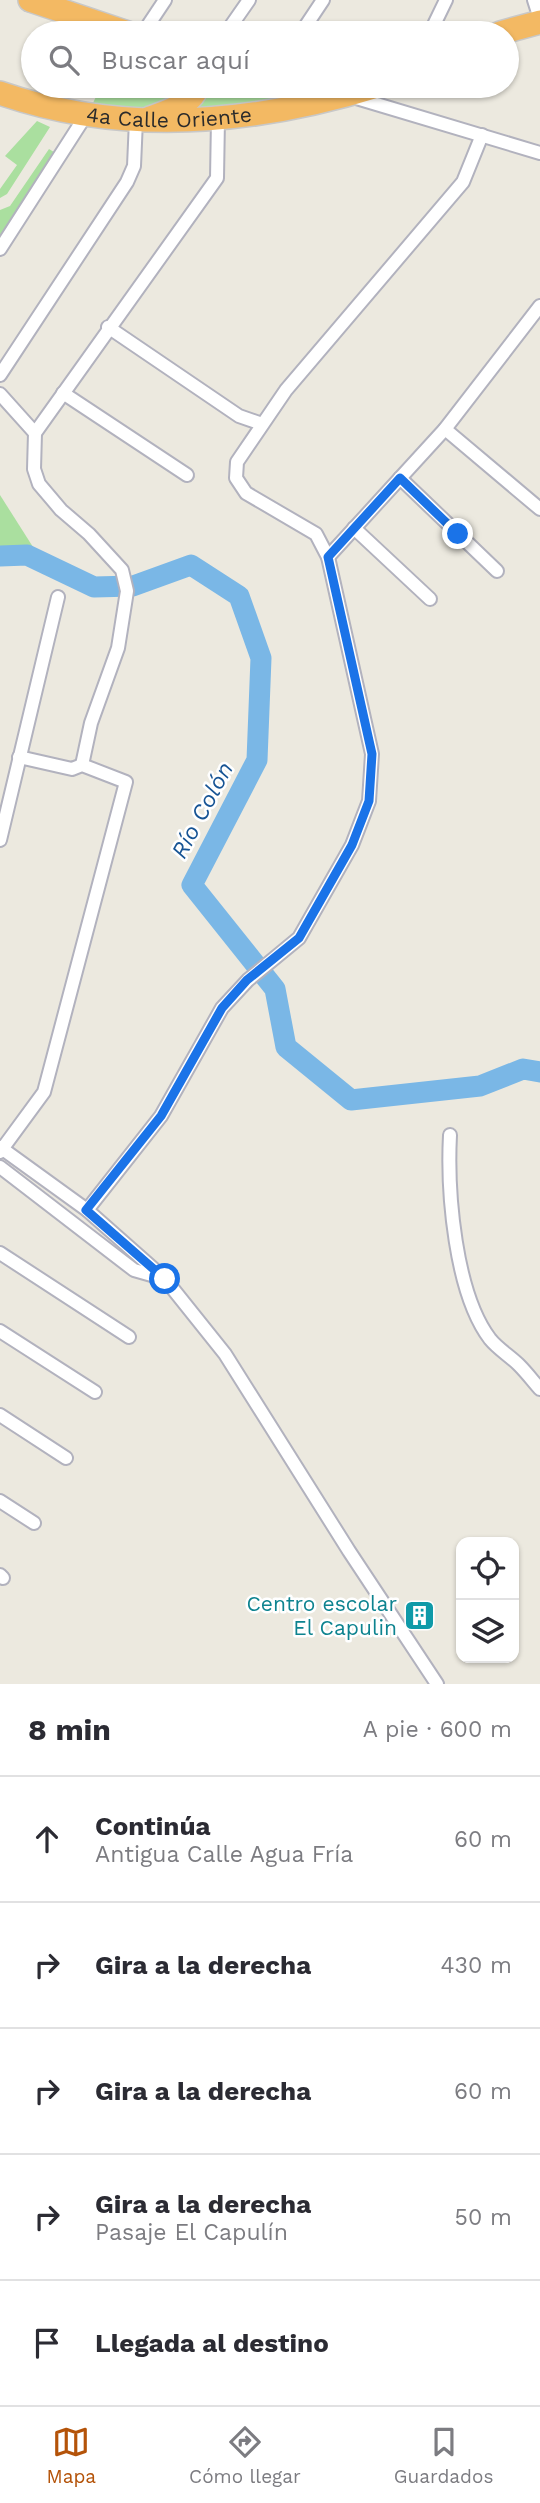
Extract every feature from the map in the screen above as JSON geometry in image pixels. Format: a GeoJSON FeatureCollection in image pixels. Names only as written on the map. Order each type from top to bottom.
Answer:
{"type":"FeatureCollection","features":[{"type":"Feature","properties":{"kind":"highway"},"geometry":{"type":"LineString","coordinates":[[30,0],[92,21]]}},
{"type":"Feature","properties":{"kind":"highway"},"geometry":{"type":"LineString","coordinates":[[519,27],[540,20]]}},
{"type":"Feature","properties":{"kind":"highway"},"geometry":{"type":"LineString","coordinates":[[519,42],[540,35]]}},
{"type":"Feature","properties":{"kind":"highway","name":"4a Calle Oriente"},"geometry":{"type":"LineString","coordinates":[[0,93],[86,115],[140,120],[218,120],[332,98]]}},
{"type":"Feature","properties":{"kind":"highway"},"geometry":{"type":"LineString","coordinates":[[140,120],[189,98]]}},
{"type":"Feature","properties":{"kind":"street"},"geometry":{"type":"LineString","coordinates":[[234,21],[249,0]]}},
{"type":"Feature","properties":{"kind":"street"},"geometry":{"type":"LineString","coordinates":[[308,21],[323,0]]}},
{"type":"Feature","properties":{"kind":"street"},"geometry":{"type":"LineString","coordinates":[[436,21],[446,0]]}},
{"type":"Feature","properties":{"kind":"street"},"geometry":{"type":"LineString","coordinates":[[534,0],[540,20]]}},
{"type":"Feature","properties":{"kind":"street"},"geometry":{"type":"LineString","coordinates":[[149,21],[157,3]]}},
{"type":"Feature","properties":{"kind":"street"},"geometry":{"type":"LineString","coordinates":[[357,98],[540,153]]}},
{"type":"Feature","properties":{"kind":"street"},"geometry":{"type":"LineString","coordinates":[[0,248],[86,115]]}},
{"type":"Feature","properties":{"kind":"street"},"geometry":{"type":"LineString","coordinates":[[0,375],[127,182],[134,166],[140,120]]}},
{"type":"Feature","properties":{"kind":"street"},"geometry":{"type":"LineString","coordinates":[[82,765],[91,723],[118,648],[127,591],[122,570],[89,534],[61,510],[39,484],[34,469],[35,433],[108,327],[217,178],[218,120]]}},
{"type":"Feature","properties":{"kind":"street"},"geometry":{"type":"LineString","coordinates":[[86,1210],[161,1116],[222,1008],[247,980],[299,938],[352,845],[369,801],[372,754],[328,557],[316,534],[246,493],[236,478],[237,462],[286,390],[463,182],[482,135]]}},
{"type":"Feature","properties":{"kind":"street"},"geometry":{"type":"LineString","coordinates":[[328,557],[445,429],[540,306]]}},
{"type":"Feature","properties":{"kind":"street"},"geometry":{"type":"LineString","coordinates":[[108,327],[239,416],[262,424]]}},
{"type":"Feature","properties":{"kind":"street"},"geometry":{"type":"LineString","coordinates":[[62,393],[187,475]]}},
{"type":"Feature","properties":{"kind":"street"},"geometry":{"type":"LineString","coordinates":[[0,394],[35,433]]}},
{"type":"Feature","properties":{"kind":"street"},"geometry":{"type":"LineString","coordinates":[[445,429],[540,509]]}},
{"type":"Feature","properties":{"kind":"street"},"geometry":{"type":"LineString","coordinates":[[400,478],[497,571]]}},
{"type":"Feature","properties":{"kind":"street"},"geometry":{"type":"LineString","coordinates":[[354,528],[430,599]]}},
{"type":"Feature","properties":{"kind":"street"},"geometry":{"type":"LineString","coordinates":[[0,841],[58,597]]}},
{"type":"Feature","properties":{"kind":"street"},"geometry":{"type":"LineString","coordinates":[[19,757],[72,769],[82,765],[126,782],[44,1092],[0,1149],[86,1210],[165,1279],[225,1354],[349,1551],[437,1684]]}},
{"type":"Feature","properties":{"kind":"street"},"geometry":{"type":"LineString","coordinates":[[450,1135],[452,1212],[470,1304],[491,1341],[520,1366],[540,1389]]}},
{"type":"Feature","properties":{"kind":"street"},"geometry":{"type":"LineString","coordinates":[[0,1167],[134,1270],[165,1279]]}},
{"type":"Feature","properties":{"kind":"street"},"geometry":{"type":"LineString","coordinates":[[0,1254],[130,1337]]}},
{"type":"Feature","properties":{"kind":"street"},"geometry":{"type":"LineString","coordinates":[[0,1331],[95,1392]]}},
{"type":"Feature","properties":{"kind":"street"},"geometry":{"type":"LineString","coordinates":[[0,1415],[66,1458]]}},
{"type":"Feature","properties":{"kind":"street"},"geometry":{"type":"LineString","coordinates":[[0,1501],[34,1523]]}},
{"type":"Feature","properties":{"kind":"green space"},"geometry":{"type":"Polygon","coordinates":[[[95,98],[174,98],[144,108],[93,103],[95,98]]]}},
{"type":"Feature","properties":{"kind":"green space"},"geometry":{"type":"Polygon","coordinates":[[[195,98],[298,98],[280,103],[186,113],[195,98]]]}},
{"type":"Feature","properties":{"kind":"green space"},"geometry":{"type":"Polygon","coordinates":[[[37,121],[50,127],[7,194],[0,198],[0,189],[17,165],[5,156],[37,121]]]}},
{"type":"Feature","properties":{"kind":"green space"},"geometry":{"type":"Polygon","coordinates":[[[49,149],[57,154],[0,238],[0,210],[10,206],[49,149]]]}},
{"type":"Feature","properties":{"kind":"green space"},"geometry":{"type":"Polygon","coordinates":[[[0,495],[33,547],[0,546],[0,495]]]}},
{"type":"Feature","properties":{"kind":"waterway","name":"Río Colón"},"geometry":{"type":"LineString","coordinates":[[0,556],[27,555],[94,587],[133,586],[191,565],[239,596],[261,658],[257,760],[192,885],[275,989],[286,1047],[351,1100],[480,1086],[523,1069],[540,1072]]}},
{"type":"Feature","properties":{"kind":"place","name":"Centro escolar El Capulin"},"geometry":{"type":"Point","coordinates":[420,1616]}},
{"type":"Feature","properties":{"kind":"route"},"geometry":{"type":"LineString","coordinates":[[165,1279],[86,1210],[161,1116],[222,1008],[247,980],[299,938],[352,845],[369,801],[372,754],[328,557],[400,478],[458,534]]}}]}
